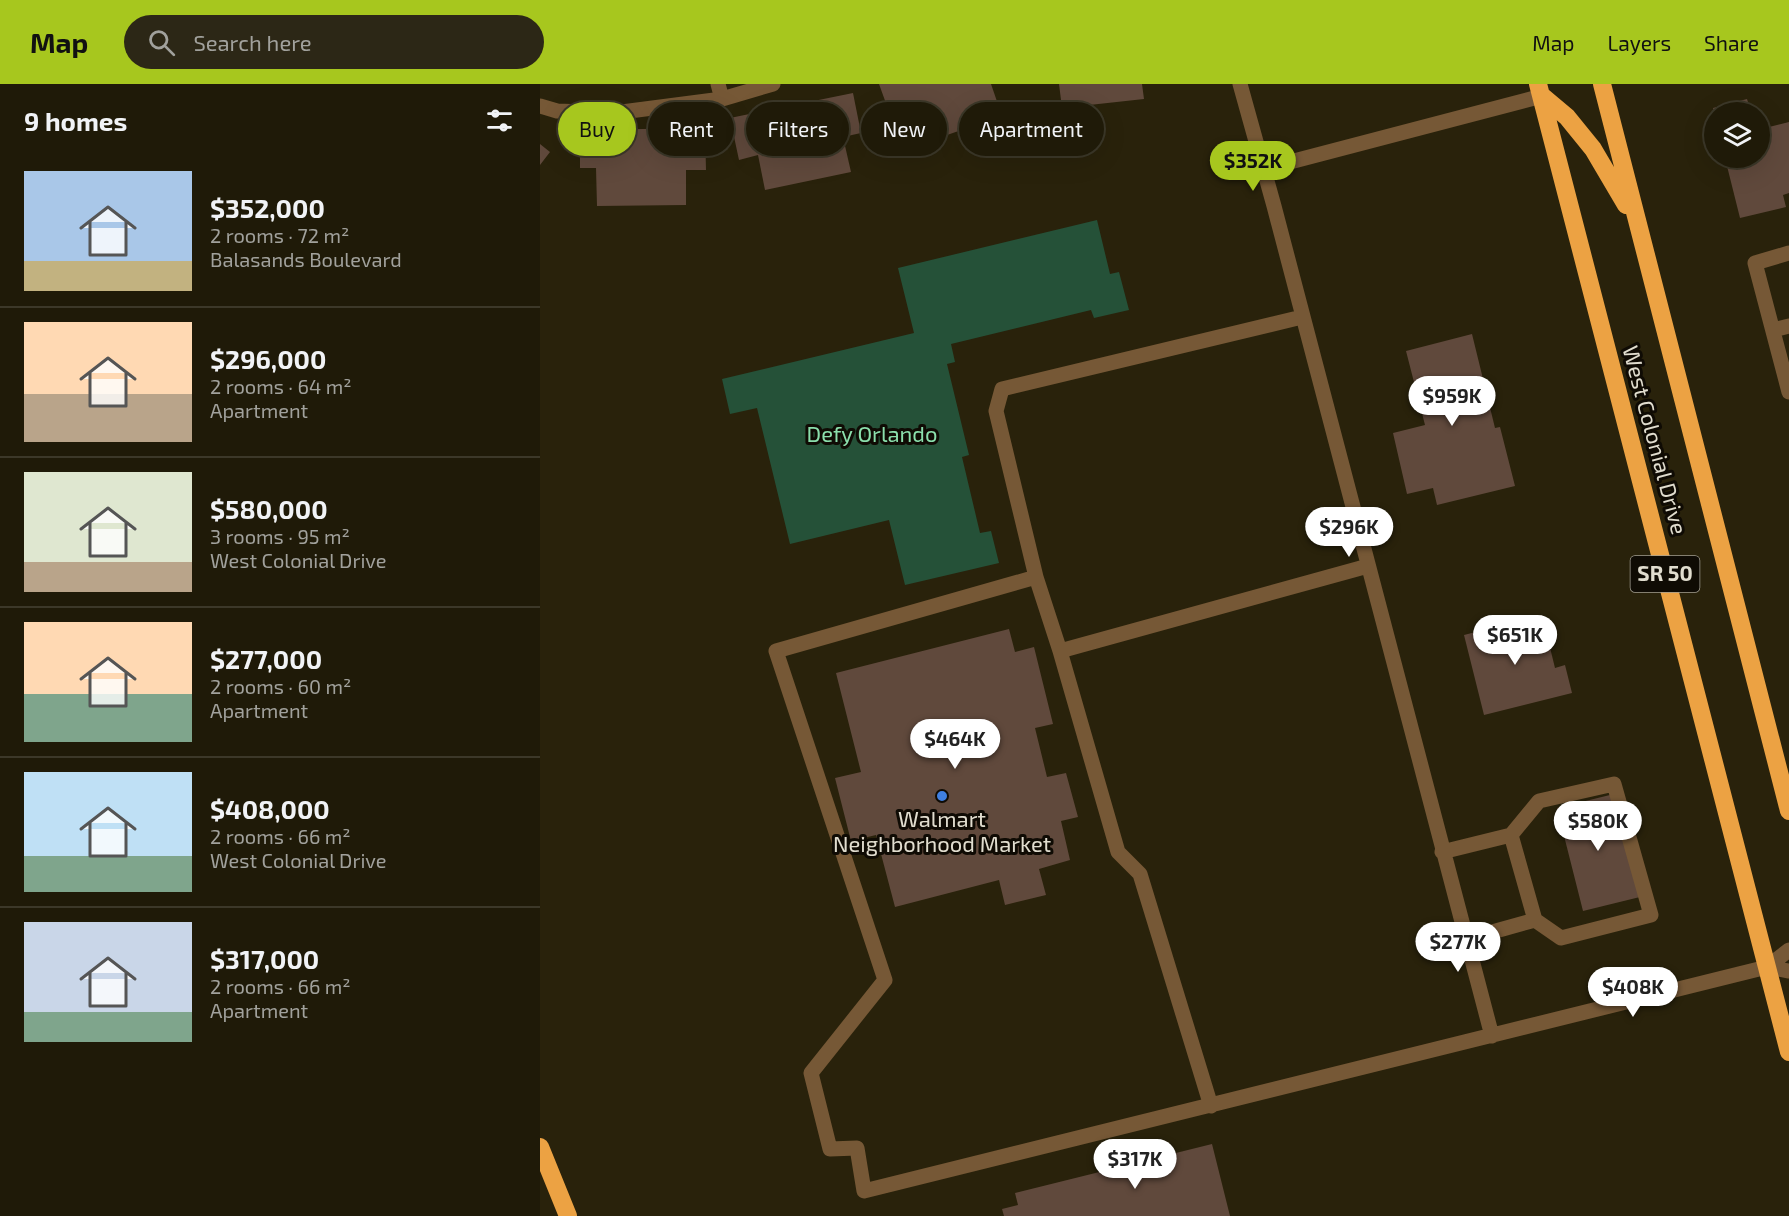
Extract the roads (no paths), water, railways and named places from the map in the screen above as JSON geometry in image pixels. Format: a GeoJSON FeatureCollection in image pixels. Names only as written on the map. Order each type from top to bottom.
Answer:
{"type":"FeatureCollection","features":[{"type":"Feature","properties":{"kind":"highway","name":"West Colonial Drive"},"geometry":{"type":"LineString","coordinates":[[1602,84],[1789,811]]}},
{"type":"Feature","properties":{"kind":"highway","name":"West Colonial Drive"},"geometry":{"type":"LineString","coordinates":[[1540,90],[1789,1052]]}},
{"type":"Feature","properties":{"kind":"highway"},"geometry":{"type":"LineString","coordinates":[[1540,90],[1567,117],[1593,149],[1637,222]]}},
{"type":"Feature","properties":{"kind":"highway"},"geometry":{"type":"LineString","coordinates":[[540,1147],[568,1216]]}},
{"type":"Feature","properties":{"kind":"street"},"geometry":{"type":"LineString","coordinates":[[540,106],[557,111],[615,113],[773,84]]}},
{"type":"Feature","properties":{"kind":"street"},"geometry":{"type":"LineString","coordinates":[[1240,84],[1491,1036]]}},
{"type":"Feature","properties":{"kind":"street"},"geometry":{"type":"LineString","coordinates":[[1263,169],[1540,90]]}},
{"type":"Feature","properties":{"kind":"street"},"geometry":{"type":"LineString","coordinates":[[1789,253],[1755,263],[1789,392]]}},
{"type":"Feature","properties":{"kind":"street"},"geometry":{"type":"LineString","coordinates":[[1211,1106],[1140,874],[1118,852],[1060,651],[1036,577],[996,411],[1002,388],[1302,317]]}},
{"type":"Feature","properties":{"kind":"street"},"geometry":{"type":"LineString","coordinates":[[1773,330],[1789,326]]}},
{"type":"Feature","properties":{"kind":"street"},"geometry":{"type":"LineString","coordinates":[[1060,651],[1368,566]]}},
{"type":"Feature","properties":{"kind":"street"},"geometry":{"type":"LineString","coordinates":[[1036,577],[776,651],[885,980],[812,1073],[830,1149],[857,1148],[864,1191],[1767,967],[1789,950]]}},
{"type":"Feature","properties":{"kind":"street"},"geometry":{"type":"LineString","coordinates":[[1442,852],[1510,835],[1539,801],[1614,784],[1651,915],[1560,938],[1535,920],[1510,835]]}},
{"type":"Feature","properties":{"kind":"street"},"geometry":{"type":"LineString","coordinates":[[1467,939],[1535,920]]}},
{"type":"Feature","properties":{"kind":"street"},"geometry":{"type":"LineString","coordinates":[[1767,967],[1789,971]]}},
{"type":"Feature","properties":{"kind":"place","name":"Walmart Neighborhood Market"},"geometry":{"type":"Point","coordinates":[942,796]}},
{"type":"Feature","properties":{"kind":"park label","name":"Defy Orlando"},"geometry":{"type":"Point","coordinates":[872,434]}}]}
